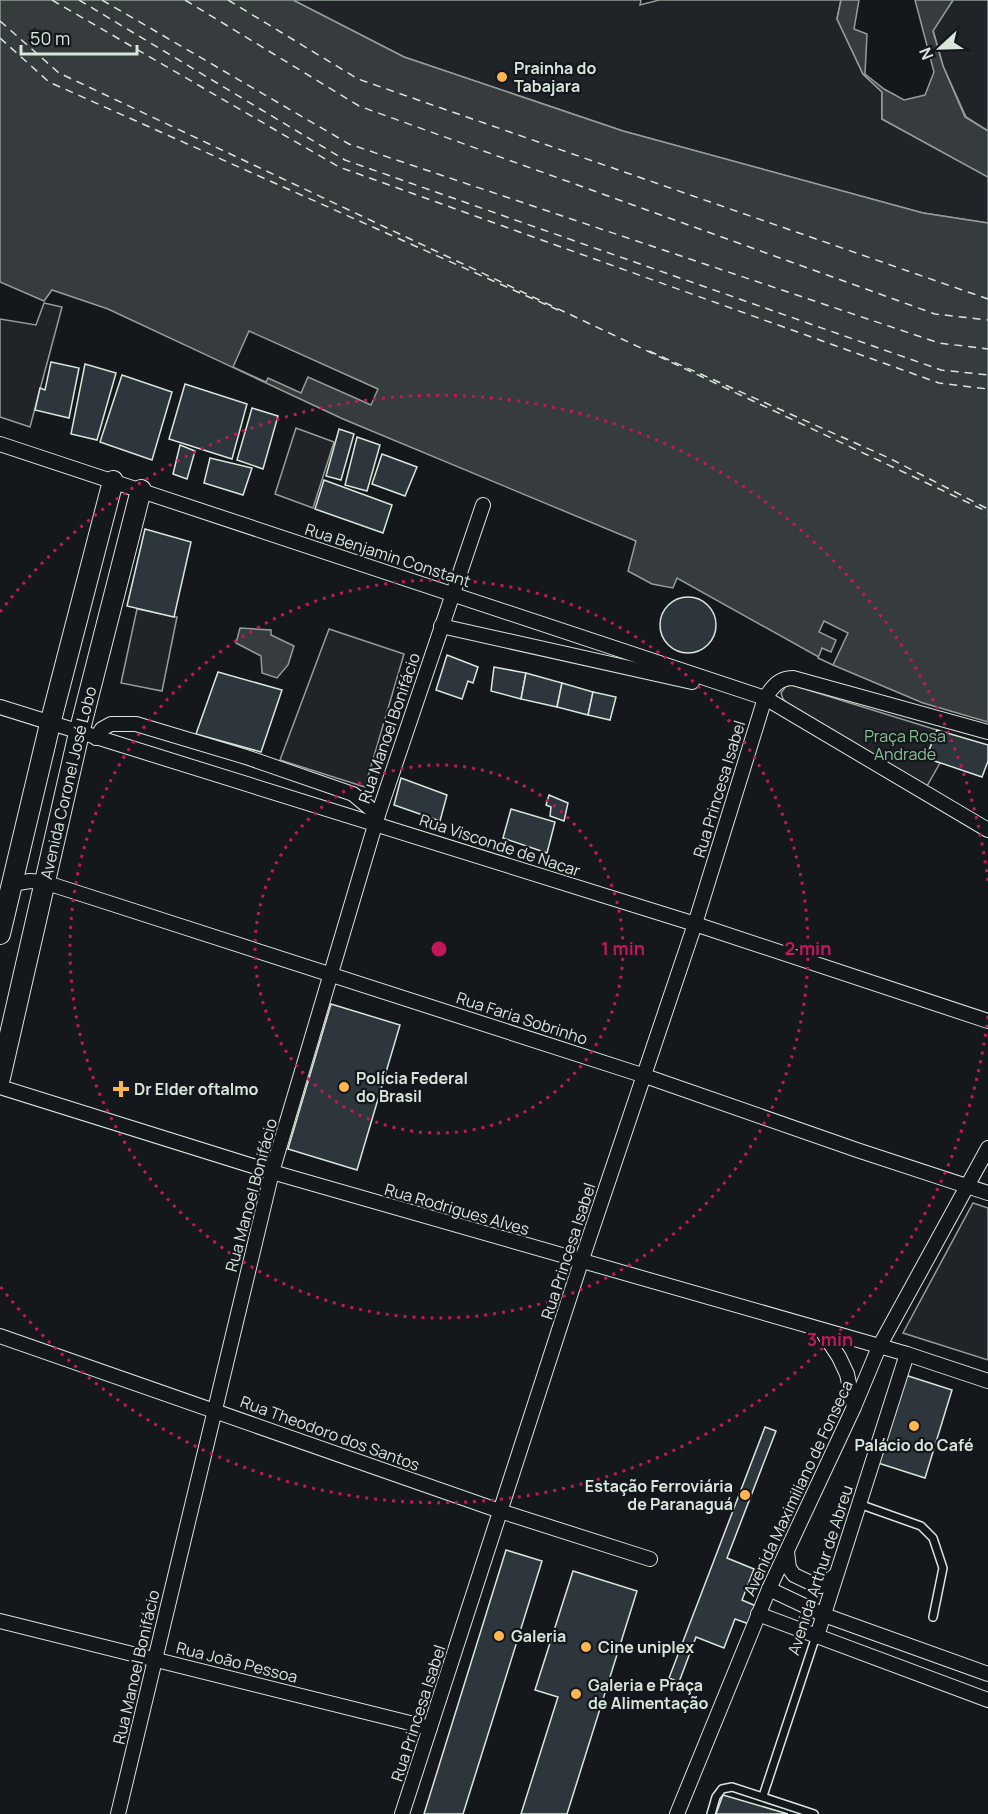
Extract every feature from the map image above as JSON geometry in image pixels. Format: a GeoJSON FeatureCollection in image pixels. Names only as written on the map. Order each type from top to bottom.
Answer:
{"type":"FeatureCollection","features":[{"type":"Feature","properties":{"kind":"street","name":"Rua Benjamin Constant"},"geometry":{"type":"LineString","coordinates":[[0,444],[765,698]]}},
{"type":"Feature","properties":{"kind":"street","name":"Avenida Coronel José Lobo"},"geometry":{"type":"LineString","coordinates":[[0,934],[50,724],[113,481]]}},
{"type":"Feature","properties":{"kind":"street","name":"Avenida Coronel José Lobo"},"geometry":{"type":"LineString","coordinates":[[0,1078],[44,882],[88,735],[141,490]]}},
{"type":"Feature","properties":{"kind":"street","name":"Rua Manoel Bonifácio"},"geometry":{"type":"LineString","coordinates":[[118,1814],[272,1172],[377,819],[483,505]]}},
{"type":"Feature","properties":{"kind":"street"},"geometry":{"type":"LineString","coordinates":[[441,626],[765,698],[988,830]]}},
{"type":"Feature","properties":{"kind":"street"},"geometry":{"type":"LineString","coordinates":[[765,698],[776,683],[786,678],[794,678],[988,732]]}},
{"type":"Feature","properties":{"kind":"street","name":"Rua Princesa Isabel"},"geometry":{"type":"LineString","coordinates":[[402,1814],[581,1262],[695,924],[765,698]]}},
{"type":"Feature","properties":{"kind":"street","name":"Rua Visconde de Nacar"},"geometry":{"type":"LineString","coordinates":[[0,707],[50,724],[377,819],[988,1021]]}},
{"type":"Feature","properties":{"kind":"street"},"geometry":{"type":"LineString","coordinates":[[88,735],[111,724],[136,724],[246,757],[353,794],[377,819]]}},
{"type":"Feature","properties":{"kind":"street"},"geometry":{"type":"LineString","coordinates":[[12,884],[30,880],[44,882]]}},
{"type":"Feature","properties":{"kind":"street","name":"Rua Faria Sobrinho"},"geometry":{"type":"LineString","coordinates":[[44,882],[332,973],[645,1076],[856,1150],[988,1193]]}},
{"type":"Feature","properties":{"kind":"street","name":"Rua Rodrigues Alves"},"geometry":{"type":"LineString","coordinates":[[0,1088],[272,1172],[907,1354],[988,1381]]}},
{"type":"Feature","properties":{"kind":"street","name":"Avenida Maximiliano de Fonseca"},"geometry":{"type":"LineString","coordinates":[[677,1814],[758,1614],[786,1550],[855,1407],[879,1347],[988,1148]]}},
{"type":"Feature","properties":{"kind":"street"},"geometry":{"type":"LineString","coordinates":[[822,1331],[847,1374],[855,1407]]}},
{"type":"Feature","properties":{"kind":"street","name":"Rua Theodoro dos Santos"},"geometry":{"type":"LineString","coordinates":[[0,1336],[500,1511],[650,1559]]}},
{"type":"Feature","properties":{"kind":"street","name":"Avenida Arthur de Abreu"},"geometry":{"type":"LineString","coordinates":[[816,1636],[907,1354]]}},
{"type":"Feature","properties":{"kind":"street"},"geometry":{"type":"LineString","coordinates":[[786,1550],[789,1568],[794,1575],[821,1586],[836,1575]]}},
{"type":"Feature","properties":{"kind":"street"},"geometry":{"type":"LineString","coordinates":[[769,1589],[824,1615],[988,1674]]}},
{"type":"Feature","properties":{"kind":"street"},"geometry":{"type":"LineString","coordinates":[[758,1614],[988,1700]]}},
{"type":"Feature","properties":{"kind":"street","name":"Rua João Pessoa"},"geometry":{"type":"LineString","coordinates":[[0,1621],[430,1728]]}},
{"type":"Feature","properties":{"kind":"lane"},"geometry":{"type":"LineString","coordinates":[[859,1503],[921,1526],[933,1538],[943,1568],[933,1617]]}},
{"type":"Feature","properties":{"kind":"lane","name":"Avenida Arthur de Abreu"},"geometry":{"type":"LineString","coordinates":[[763,1796],[816,1636]]}},
{"type":"Feature","properties":{"kind":"lane"},"geometry":{"type":"LineString","coordinates":[[711,1814],[716,1797],[722,1789],[732,1787],[814,1814]]}},
{"type":"Feature","properties":{"kind":"green space"},"geometry":{"type":"Polygon","coordinates":[[[293,0],[641,0],[640,5],[659,0],[841,0],[837,19],[863,74],[882,92],[882,119],[988,177],[988,223],[923,213],[623,131],[404,57],[293,0]]]}},
{"type":"Feature","properties":{"kind":"green space"},"geometry":{"type":"Polygon","coordinates":[[[953,0],[988,0],[988,131],[966,117],[943,66],[933,30],[953,0]]]}},
{"type":"Feature","properties":{"kind":"green space"},"geometry":{"type":"Polygon","coordinates":[[[44,303],[62,307],[30,427],[0,417],[0,319],[36,325],[44,303]]]}},
{"type":"Feature","properties":{"kind":"green space"},"geometry":{"type":"Polygon","coordinates":[[[296,428],[334,442],[313,508],[275,494],[296,428]]]}},
{"type":"Feature","properties":{"kind":"green space"},"geometry":{"type":"Polygon","coordinates":[[[137,609],[177,617],[162,691],[121,683],[137,609]]]}},
{"type":"Feature","properties":{"kind":"green space"},"geometry":{"type":"Polygon","coordinates":[[[329,629],[404,654],[365,787],[280,760],[329,629]]]}},
{"type":"Feature","properties":{"kind":"green space","name":"Praça Rosa Andrade"},"geometry":{"type":"Polygon","coordinates":[[[792,685],[937,730],[926,758],[940,763],[927,786],[788,704],[781,693],[786,686],[792,685]]]}},
{"type":"Feature","properties":{"kind":"green space"},"geometry":{"type":"Polygon","coordinates":[[[973,1203],[988,1208],[988,1360],[903,1333],[973,1203]]]}},
{"type":"Feature","properties":{"kind":"shaded area"},"geometry":{"type":"Polygon","coordinates":[[[0,0],[293,0],[404,57],[623,131],[923,213],[988,223],[988,722],[923,703],[833,665],[677,578],[673,588],[652,584],[628,571],[636,541],[343,419],[108,309],[52,290],[44,301],[0,282],[0,0]]]}},
{"type":"Feature","properties":{"kind":"shaded area"},"geometry":{"type":"Polygon","coordinates":[[[841,0],[859,0],[854,29],[867,34],[865,74],[884,89],[904,100],[925,95],[934,72],[915,0],[953,0],[933,31],[943,66],[965,117],[988,131],[988,177],[882,119],[882,92],[863,74],[837,19],[841,0]]]}},
{"type":"Feature","properties":{"kind":"shaded area"},"geometry":{"type":"Polygon","coordinates":[[[240,628],[271,630],[271,635],[294,646],[288,665],[277,678],[262,673],[261,656],[236,643],[240,628]]]}},
{"type":"Feature","properties":{"kind":"pier"},"geometry":{"type":"Polygon","coordinates":[[[249,331],[378,389],[371,405],[308,377],[301,393],[268,378],[266,382],[233,367],[249,331]]]}},
{"type":"Feature","properties":{"kind":"pier"},"geometry":{"type":"Polygon","coordinates":[[[824,621],[848,633],[833,665],[818,658],[822,648],[831,652],[836,640],[819,632],[824,621]]]}},
{"type":"Feature","properties":{"kind":"building"},"geometry":{"type":"Polygon","coordinates":[[[51,362],[79,368],[69,418],[35,410],[40,388],[45,390],[51,362]]]}},
{"type":"Feature","properties":{"kind":"building"},"geometry":{"type":"Polygon","coordinates":[[[85,364],[116,373],[97,440],[71,434],[85,364]]]}},
{"type":"Feature","properties":{"kind":"building"},"geometry":{"type":"Polygon","coordinates":[[[122,375],[172,392],[152,460],[100,442],[122,375]]]}},
{"type":"Feature","properties":{"kind":"building"},"geometry":{"type":"Polygon","coordinates":[[[185,384],[247,404],[232,459],[169,439],[185,384]]]}},
{"type":"Feature","properties":{"kind":"building"},"geometry":{"type":"Polygon","coordinates":[[[252,408],[278,416],[263,469],[237,460],[252,408]]]}},
{"type":"Feature","properties":{"kind":"building"},"geometry":{"type":"Polygon","coordinates":[[[339,429],[354,434],[341,480],[326,476],[339,429]]]}},
{"type":"Feature","properties":{"kind":"building"},"geometry":{"type":"Polygon","coordinates":[[[357,437],[380,445],[367,491],[345,485],[357,437]]]}},
{"type":"Feature","properties":{"kind":"building"},"geometry":{"type":"Polygon","coordinates":[[[180,445],[195,451],[187,479],[173,474],[180,445]]]}},
{"type":"Feature","properties":{"kind":"building"},"geometry":{"type":"Polygon","coordinates":[[[382,454],[417,467],[405,496],[372,484],[382,454]]]}},
{"type":"Feature","properties":{"kind":"building"},"geometry":{"type":"Polygon","coordinates":[[[210,458],[252,468],[243,495],[204,483],[210,458]]]}},
{"type":"Feature","properties":{"kind":"building"},"geometry":{"type":"Polygon","coordinates":[[[324,480],[392,505],[383,533],[315,509],[324,480]]]}},
{"type":"Feature","properties":{"kind":"building"},"geometry":{"type":"Polygon","coordinates":[[[145,529],[191,542],[174,617],[127,606],[145,529]]]}},
{"type":"Feature","properties":{"kind":"building"},"geometry":{"type":"Polygon","coordinates":[[[688,597],[699,599],[708,605],[714,614],[716,625],[714,636],[708,645],[699,651],[688,653],[677,651],[668,645],[662,636],[660,625],[662,614],[668,605],[677,599],[688,597]]]}},
{"type":"Feature","properties":{"kind":"building"},"geometry":{"type":"Polygon","coordinates":[[[447,655],[478,667],[473,683],[468,681],[462,699],[436,690],[447,655]]]}},
{"type":"Feature","properties":{"kind":"building"},"geometry":{"type":"Polygon","coordinates":[[[494,667],[526,673],[521,699],[491,691],[494,667]]]}},
{"type":"Feature","properties":{"kind":"building"},"geometry":{"type":"Polygon","coordinates":[[[218,672],[282,690],[261,752],[196,734],[218,672]]]}},
{"type":"Feature","properties":{"kind":"building"},"geometry":{"type":"Polygon","coordinates":[[[526,673],[562,683],[557,707],[521,699],[526,673]]]}},
{"type":"Feature","properties":{"kind":"building"},"geometry":{"type":"Polygon","coordinates":[[[562,683],[593,692],[588,715],[557,707],[562,683]]]}},
{"type":"Feature","properties":{"kind":"building"},"geometry":{"type":"Polygon","coordinates":[[[593,692],[616,697],[610,720],[588,715],[593,692]]]}},
{"type":"Feature","properties":{"kind":"building"},"geometry":{"type":"Polygon","coordinates":[[[937,730],[988,745],[988,761],[982,777],[926,758],[937,730]]]}},
{"type":"Feature","properties":{"kind":"building"},"geometry":{"type":"Polygon","coordinates":[[[401,778],[447,795],[440,821],[394,805],[401,778]]]}},
{"type":"Feature","properties":{"kind":"building"},"geometry":{"type":"Polygon","coordinates":[[[549,795],[568,803],[564,821],[550,816],[551,807],[546,805],[549,795]]]}},
{"type":"Feature","properties":{"kind":"building"},"geometry":{"type":"Polygon","coordinates":[[[511,809],[555,822],[547,853],[503,838],[511,809]]]}},
{"type":"Feature","properties":{"kind":"building","name":"Polícia Federal do Brasil"},"geometry":{"type":"Polygon","coordinates":[[[331,1004],[400,1025],[357,1170],[288,1149],[331,1004]]]}},
{"type":"Feature","properties":{"kind":"building","name":"Palácio do Café"},"geometry":{"type":"Polygon","coordinates":[[[902,1374],[952,1390],[925,1478],[875,1462],[902,1374]]]}},
{"type":"Feature","properties":{"kind":"building","name":"Estação Ferroviária de Paranaguá"},"geometry":{"type":"Polygon","coordinates":[[[765,1427],[776,1431],[727,1558],[754,1569],[742,1600],[756,1606],[749,1624],[735,1619],[724,1648],[696,1637],[679,1682],[669,1678],[765,1427]]]}},
{"type":"Feature","properties":{"kind":"building","name":"Galeria"},"geometry":{"type":"Polygon","coordinates":[[[506,1550],[542,1561],[463,1814],[424,1814],[506,1550]]]}},
{"type":"Feature","properties":{"kind":"building","name":"Galeria e Praça de Alimentação"},"geometry":{"type":"Polygon","coordinates":[[[573,1571],[637,1591],[567,1814],[521,1814],[558,1697],[535,1690],[573,1571]]]}},
{"type":"Feature","properties":{"kind":"building"},"geometry":{"type":"Polygon","coordinates":[[[723,1795],[788,1814],[716,1814],[723,1795]]]}},
{"type":"Feature","properties":{"kind":"ferry route"},"geometry":{"type":"LineString","coordinates":[[52,0],[339,167],[939,383],[988,389]]}},
{"type":"Feature","properties":{"kind":"ferry route"},"geometry":{"type":"LineString","coordinates":[[79,0],[345,160],[941,370],[988,375]]}},
{"type":"Feature","properties":{"kind":"ferry route"},"geometry":{"type":"LineString","coordinates":[[102,0],[349,144],[939,343],[988,349]]}},
{"type":"Feature","properties":{"kind":"ferry route"},"geometry":{"type":"LineString","coordinates":[[185,0],[359,106],[935,314],[988,320]]}},
{"type":"Feature","properties":{"kind":"ferry route"},"geometry":{"type":"LineString","coordinates":[[228,0],[358,79],[988,299]]}},
{"type":"Feature","properties":{"kind":"ferry route"},"geometry":{"type":"LineString","coordinates":[[0,21],[59,73],[988,512]]}},
{"type":"Feature","properties":{"kind":"ferry route"},"geometry":{"type":"LineString","coordinates":[[0,38],[49,82],[558,310]]}},
{"type":"Feature","properties":{"kind":"ferry route"},"geometry":{"type":"LineString","coordinates":[[649,351],[889,458],[988,509]]}},
{"type":"Feature","properties":{"kind":"place","name":"Prainha do Tabajara"},"geometry":{"type":"Point","coordinates":[502,77]}},
{"type":"Feature","properties":{"kind":"place","name":"Polícia Federal do Brasil"},"geometry":{"type":"Point","coordinates":[344,1087]}},
{"type":"Feature","properties":{"kind":"place","name":"Dr Elder oftalmo"},"geometry":{"type":"Point","coordinates":[121,1089]}},
{"type":"Feature","properties":{"kind":"place","name":"Palácio do Café"},"geometry":{"type":"Point","coordinates":[914,1426]}},
{"type":"Feature","properties":{"kind":"place","name":"Estação Ferroviária de Paranaguá"},"geometry":{"type":"Point","coordinates":[745,1495]}},
{"type":"Feature","properties":{"kind":"place","name":"Galeria"},"geometry":{"type":"Point","coordinates":[499,1636]}},
{"type":"Feature","properties":{"kind":"place","name":"Cine uniplex"},"geometry":{"type":"Point","coordinates":[586,1647]}},
{"type":"Feature","properties":{"kind":"place","name":"Galeria e Praça de Alimentação"},"geometry":{"type":"Point","coordinates":[576,1694]}}]}
